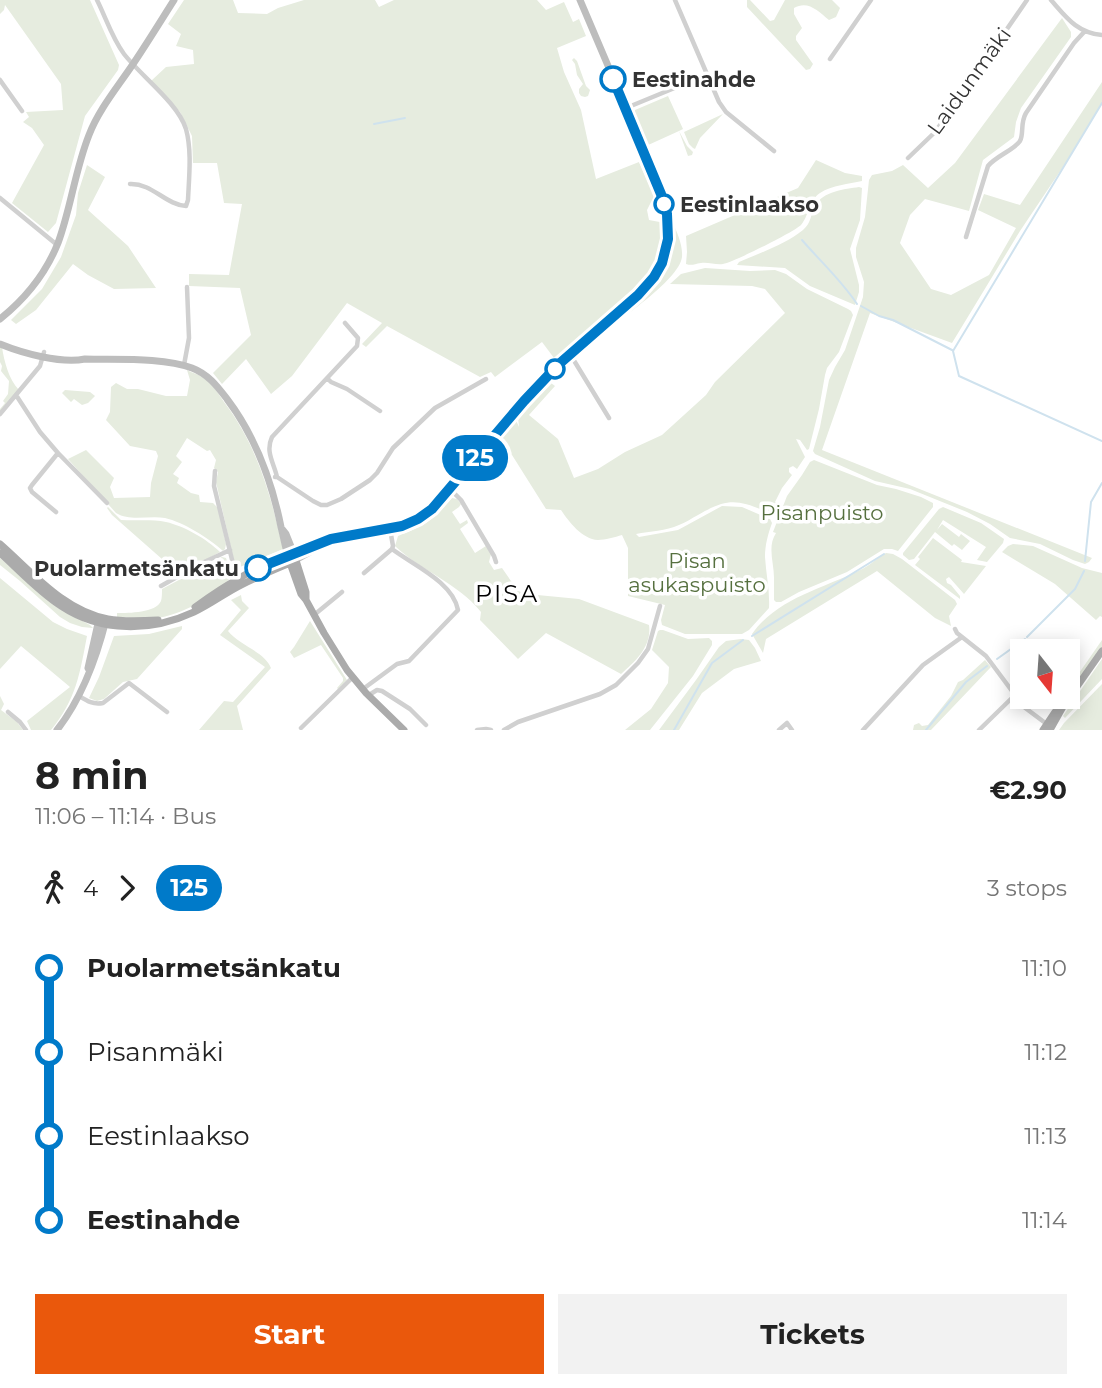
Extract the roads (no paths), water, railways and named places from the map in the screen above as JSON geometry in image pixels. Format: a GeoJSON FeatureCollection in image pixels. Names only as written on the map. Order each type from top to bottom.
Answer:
{"type":"FeatureCollection","features":[{"type":"Feature","properties":{"kind":"main road"},"geometry":{"type":"LineString","coordinates":[[0,544],[60,597],[102,621]]}},
{"type":"Feature","properties":{"kind":"main road"},"geometry":{"type":"LineString","coordinates":[[0,553],[59,606],[76,615],[102,621],[142,621],[171,617],[292,558],[306,592],[306,600],[337,655],[366,692],[404,730]]}},
{"type":"Feature","properties":{"kind":"main road"},"geometry":{"type":"LineString","coordinates":[[1047,728],[1055,712],[1064,705],[1102,652]]}},
{"type":"Feature","properties":{"kind":"street"},"geometry":{"type":"LineString","coordinates":[[97,0],[117,43],[132,65],[172,106],[186,130],[189,149],[188,203],[183,207],[139,184],[130,184]]}},
{"type":"Feature","properties":{"kind":"street"},"geometry":{"type":"LineString","coordinates":[[0,319],[34,285],[57,245],[89,134],[174,0]]}},
{"type":"Feature","properties":{"kind":"street"},"geometry":{"type":"LineString","coordinates":[[0,342],[44,354],[184,365],[211,379],[248,430],[268,480],[292,558],[342,536],[390,529],[418,519],[432,509],[515,411],[570,354],[638,295],[662,263],[669,231],[667,214],[580,0]]}},
{"type":"Feature","properties":{"kind":"street"},"geometry":{"type":"LineString","coordinates":[[675,0],[719,102],[726,112],[774,151]]}},
{"type":"Feature","properties":{"kind":"street"},"geometry":{"type":"LineString","coordinates":[[830,59],[871,0]]}},
{"type":"Feature","properties":{"kind":"street","name":"Laidunmäki"},"geometry":{"type":"LineString","coordinates":[[908,158],[945,119],[1027,0]]}},
{"type":"Feature","properties":{"kind":"street"},"geometry":{"type":"LineString","coordinates":[[1051,0],[1076,26],[1085,32],[1102,34]]}},
{"type":"Feature","properties":{"kind":"street"},"geometry":{"type":"LineString","coordinates":[[966,237],[988,166],[1019,142],[1026,113],[1074,43],[1085,32]]}},
{"type":"Feature","properties":{"kind":"street"},"geometry":{"type":"LineString","coordinates":[[626,108],[707,75]]}},
{"type":"Feature","properties":{"kind":"street"},"geometry":{"type":"LineString","coordinates":[[0,80],[22,111]]}},
{"type":"Feature","properties":{"kind":"street"},"geometry":{"type":"LineString","coordinates":[[0,198],[57,245]]}},
{"type":"Feature","properties":{"kind":"street"},"geometry":{"type":"LineString","coordinates":[[184,365],[189,338],[187,287]]}},
{"type":"Feature","properties":{"kind":"street"},"geometry":{"type":"LineString","coordinates":[[345,323],[358,338],[357,346],[272,438],[268,447],[277,477],[321,505],[341,499],[370,480],[393,448],[435,408],[486,379]]}},
{"type":"Feature","properties":{"kind":"street"},"geometry":{"type":"LineString","coordinates":[[0,415],[40,366],[44,354]]}},
{"type":"Feature","properties":{"kind":"street"},"geometry":{"type":"LineString","coordinates":[[570,354],[609,418]]}},
{"type":"Feature","properties":{"kind":"street"},"geometry":{"type":"LineString","coordinates":[[327,379],[380,411]]}},
{"type":"Feature","properties":{"kind":"street"},"geometry":{"type":"LineString","coordinates":[[16,395],[40,432],[107,503]]}},
{"type":"Feature","properties":{"kind":"street"},"geometry":{"type":"LineString","coordinates":[[56,512],[30,488],[58,453]]}},
{"type":"Feature","properties":{"kind":"street"},"geometry":{"type":"LineString","coordinates":[[215,471],[214,485],[238,582]]}},
{"type":"Feature","properties":{"kind":"street"},"geometry":{"type":"LineString","coordinates":[[268,480],[277,477]]}},
{"type":"Feature","properties":{"kind":"street"},"geometry":{"type":"LineString","coordinates":[[449,488],[461,500],[496,562]]}},
{"type":"Feature","properties":{"kind":"street"},"geometry":{"type":"LineString","coordinates":[[364,573],[392,550],[390,529]]}},
{"type":"Feature","properties":{"kind":"street"},"geometry":{"type":"LineString","coordinates":[[161,586],[230,550]]}},
{"type":"Feature","properties":{"kind":"street"},"geometry":{"type":"LineString","coordinates":[[366,692],[397,664],[409,661],[458,610],[445,586],[392,550]]}},
{"type":"Feature","properties":{"kind":"street"},"geometry":{"type":"LineString","coordinates":[[314,615],[342,592]]}},
{"type":"Feature","properties":{"kind":"street"},"geometry":{"type":"LineString","coordinates":[[504,730],[518,722],[600,694],[616,685],[649,649],[660,606]]}},
{"type":"Feature","properties":{"kind":"street"},"geometry":{"type":"LineString","coordinates":[[57,730],[85,683],[102,621]]}},
{"type":"Feature","properties":{"kind":"street"},"geometry":{"type":"LineString","coordinates":[[955,629],[986,656],[1010,688]]}},
{"type":"Feature","properties":{"kind":"street"},"geometry":{"type":"LineString","coordinates":[[863,730],[923,665],[962,637]]}},
{"type":"Feature","properties":{"kind":"street"},"geometry":{"type":"LineString","coordinates":[[301,728],[353,677]]}},
{"type":"Feature","properties":{"kind":"street"},"geometry":{"type":"LineString","coordinates":[[78,695],[91,703],[103,704],[129,683],[167,712]]}},
{"type":"Feature","properties":{"kind":"street"},"geometry":{"type":"LineString","coordinates":[[366,692],[382,691],[410,709],[426,725]]}},
{"type":"Feature","properties":{"kind":"street"},"geometry":{"type":"LineString","coordinates":[[979,730],[1010,700]]}},
{"type":"Feature","properties":{"kind":"street"},"geometry":{"type":"LineString","coordinates":[[1027,709],[1047,728]]}},
{"type":"Feature","properties":{"kind":"street"},"geometry":{"type":"LineString","coordinates":[[8,712],[26,730]]}},
{"type":"Feature","properties":{"kind":"street"},"geometry":{"type":"LineString","coordinates":[[779,730],[787,723],[792,730]]}},
{"type":"Feature","properties":{"kind":"street"},"geometry":{"type":"LineString","coordinates":[[477,730],[491,730]]}},
{"type":"Feature","properties":{"kind":"waterway"},"geometry":{"type":"LineString","coordinates":[[1102,103],[953,351],[959,376],[1102,441]]}},
{"type":"Feature","properties":{"kind":"waterway"},"geometry":{"type":"LineString","coordinates":[[374,124],[405,118]]}},
{"type":"Feature","properties":{"kind":"waterway"},"geometry":{"type":"LineString","coordinates":[[802,240],[857,304]]}},
{"type":"Feature","properties":{"kind":"waterway"},"geometry":{"type":"LineString","coordinates":[[861,306],[952,350]]}},
{"type":"Feature","properties":{"kind":"waterway"},"geometry":{"type":"LineString","coordinates":[[1085,561],[1091,502],[1102,483]]}},
{"type":"Feature","properties":{"kind":"waterway"},"geometry":{"type":"LineString","coordinates":[[752,636],[884,554]]}},
{"type":"Feature","properties":{"kind":"waterway"},"geometry":{"type":"LineString","coordinates":[[1027,637],[1075,589],[1084,571]]}},
{"type":"Feature","properties":{"kind":"waterway"},"geometry":{"type":"LineString","coordinates":[[674,730],[712,663],[743,640]]}},
{"type":"Feature","properties":{"kind":"waterway"},"geometry":{"type":"LineString","coordinates":[[997,659],[1010,650]]}},
{"type":"Feature","properties":{"kind":"waterway"},"geometry":{"type":"LineString","coordinates":[[926,730],[966,682],[987,666]]}},
{"type":"Feature","properties":{"kind":"place","name":"Eestinahde"},"geometry":{"type":"Point","coordinates":[613,79]}},
{"type":"Feature","properties":{"kind":"place","name":"Eestinlaakso"},"geometry":{"type":"Point","coordinates":[664,204]}},
{"type":"Feature","properties":{"kind":"place","name":"Puolarmetsänkatu"},"geometry":{"type":"Point","coordinates":[258,568]}},
{"type":"Feature","properties":{"kind":"district","name":"PISA"},"geometry":{"type":"Point","coordinates":[507,593]}},
{"type":"Feature","properties":{"kind":"park label","name":"Pisanpuisto"},"geometry":{"type":"Point","coordinates":[822,512]}},
{"type":"Feature","properties":{"kind":"park label","name":"Pisan asukaspuisto"},"geometry":{"type":"Point","coordinates":[697,572]}}]}
